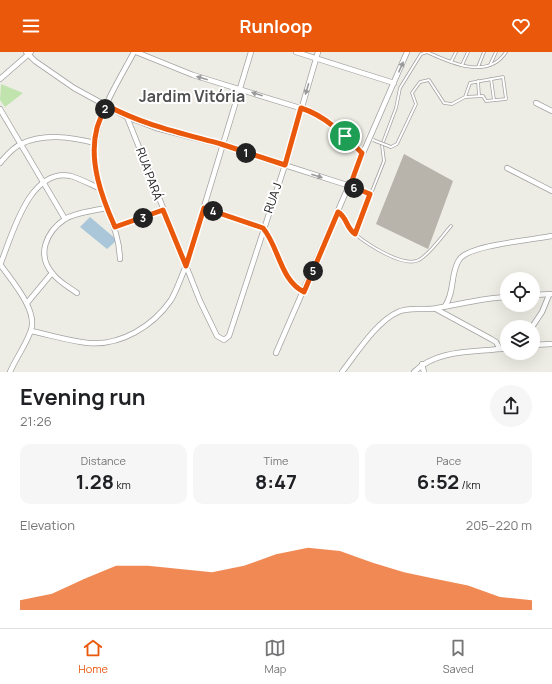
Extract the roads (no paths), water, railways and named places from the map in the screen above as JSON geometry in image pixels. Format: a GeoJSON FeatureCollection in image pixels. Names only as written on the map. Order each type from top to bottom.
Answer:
{"type":"FeatureCollection","features":[{"type":"Feature","properties":{"kind":"street"},"geometry":{"type":"LineString","coordinates":[[120,260],[115,227],[106,208],[100,188],[95,143],[97,129],[106,105],[135,52],[193,75],[313,112],[323,118],[362,153]]}},
{"type":"Feature","properties":{"kind":"street"},"geometry":{"type":"LineString","coordinates":[[31,331],[89,343],[121,339],[146,326],[159,315],[172,298],[186,266],[251,52]]}},
{"type":"Feature","properties":{"kind":"street"},"geometry":{"type":"LineString","coordinates":[[296,52],[394,83]]}},
{"type":"Feature","properties":{"kind":"street","name":"RUA J"},"geometry":{"type":"LineString","coordinates":[[222,340],[229,336],[263,228],[285,165],[318,52]]}},
{"type":"Feature","properties":{"kind":"street"},"geometry":{"type":"LineString","coordinates":[[276,353],[350,186],[362,153],[371,139],[408,52]]}},
{"type":"Feature","properties":{"kind":"street"},"geometry":{"type":"LineString","coordinates":[[0,79],[29,53],[35,61],[74,88],[127,117],[156,128],[222,145],[350,186]]}},
{"type":"Feature","properties":{"kind":"street"},"geometry":{"type":"LineString","coordinates":[[536,103],[552,111]]}},
{"type":"Feature","properties":{"kind":"street"},"geometry":{"type":"LineString","coordinates":[[0,109],[65,219]]}},
{"type":"Feature","properties":{"kind":"street","name":"RUA PARÁ"},"geometry":{"type":"LineString","coordinates":[[127,117],[186,266],[217,336],[222,340]]}},
{"type":"Feature","properties":{"kind":"street"},"geometry":{"type":"LineString","coordinates":[[0,163],[13,149],[21,144],[49,138],[63,137],[95,143]]}},
{"type":"Feature","properties":{"kind":"street"},"geometry":{"type":"LineString","coordinates":[[507,168],[552,191]]}},
{"type":"Feature","properties":{"kind":"street"},"geometry":{"type":"LineString","coordinates":[[10,372],[31,331],[32,318],[27,303],[0,264],[28,200],[37,186],[42,182],[59,176],[70,176],[100,188]]}},
{"type":"Feature","properties":{"kind":"street"},"geometry":{"type":"LineString","coordinates":[[77,293],[52,273],[45,261],[45,245],[52,230],[65,219],[106,208]]}},
{"type":"Feature","properties":{"kind":"street"},"geometry":{"type":"LineString","coordinates":[[204,208],[263,228],[290,280],[296,288],[304,292]]}},
{"type":"Feature","properties":{"kind":"street"},"geometry":{"type":"LineString","coordinates":[[115,227],[163,210]]}},
{"type":"Feature","properties":{"kind":"street"},"geometry":{"type":"LineString","coordinates":[[445,306],[453,290],[458,261],[466,253],[485,247],[552,236]]}},
{"type":"Feature","properties":{"kind":"street"},"geometry":{"type":"LineString","coordinates":[[27,303],[52,273]]}},
{"type":"Feature","properties":{"kind":"street"},"geometry":{"type":"LineString","coordinates":[[537,320],[550,295]]}},
{"type":"Feature","properties":{"kind":"street"},"geometry":{"type":"LineString","coordinates":[[342,372],[374,332],[398,312],[407,309],[436,309],[445,306],[500,298]]}},
{"type":"Feature","properties":{"kind":"street"},"geometry":{"type":"LineString","coordinates":[[414,372],[422,364],[436,357],[500,349],[496,342],[492,339],[436,309]]}},
{"type":"Feature","properties":{"kind":"street"},"geometry":{"type":"LineString","coordinates":[[540,345],[552,344]]}},
{"type":"Feature","properties":{"kind":"street"},"geometry":{"type":"LineString","coordinates":[[422,364],[424,372]]}},
{"type":"Feature","properties":{"kind":"lane"},"geometry":{"type":"LineString","coordinates":[[355,234],[384,161],[382,147],[383,142],[396,108],[400,88],[409,70],[424,52],[451,62],[478,67],[490,66],[497,63],[506,52]]}},
{"type":"Feature","properties":{"kind":"lane"},"geometry":{"type":"LineString","coordinates":[[451,62],[456,52]]}},
{"type":"Feature","properties":{"kind":"lane"},"geometry":{"type":"LineString","coordinates":[[462,65],[468,52]]}},
{"type":"Feature","properties":{"kind":"lane"},"geometry":{"type":"LineString","coordinates":[[478,67],[484,52]]}},
{"type":"Feature","properties":{"kind":"lane"},"geometry":{"type":"LineString","coordinates":[[490,66],[496,52]]}},
{"type":"Feature","properties":{"kind":"lane"},"geometry":{"type":"LineString","coordinates":[[371,139],[391,147],[397,144],[416,104],[412,93],[420,82],[429,80],[444,103],[452,104],[464,96],[470,83],[503,77],[506,99],[486,101],[483,96],[464,96]]}},
{"type":"Feature","properties":{"kind":"lane"},"geometry":{"type":"LineString","coordinates":[[491,79],[494,100]]}},
{"type":"Feature","properties":{"kind":"lane"},"geometry":{"type":"LineString","coordinates":[[478,81],[479,96]]}},
{"type":"Feature","properties":{"kind":"lane"},"geometry":{"type":"LineString","coordinates":[[350,186],[370,194]]}},
{"type":"Feature","properties":{"kind":"lane"},"geometry":{"type":"LineString","coordinates":[[338,212],[343,215],[349,230],[368,245],[410,262],[420,259],[451,226]]}},
{"type":"Feature","properties":{"kind":"water"},"geometry":{"type":"Polygon","coordinates":[[[90,217],[117,240],[107,249],[80,227],[90,217]]]}},
{"type":"Feature","properties":{"kind":"district","name":"Jardim Vitória"},"geometry":{"type":"Point","coordinates":[192,96]}}]}
